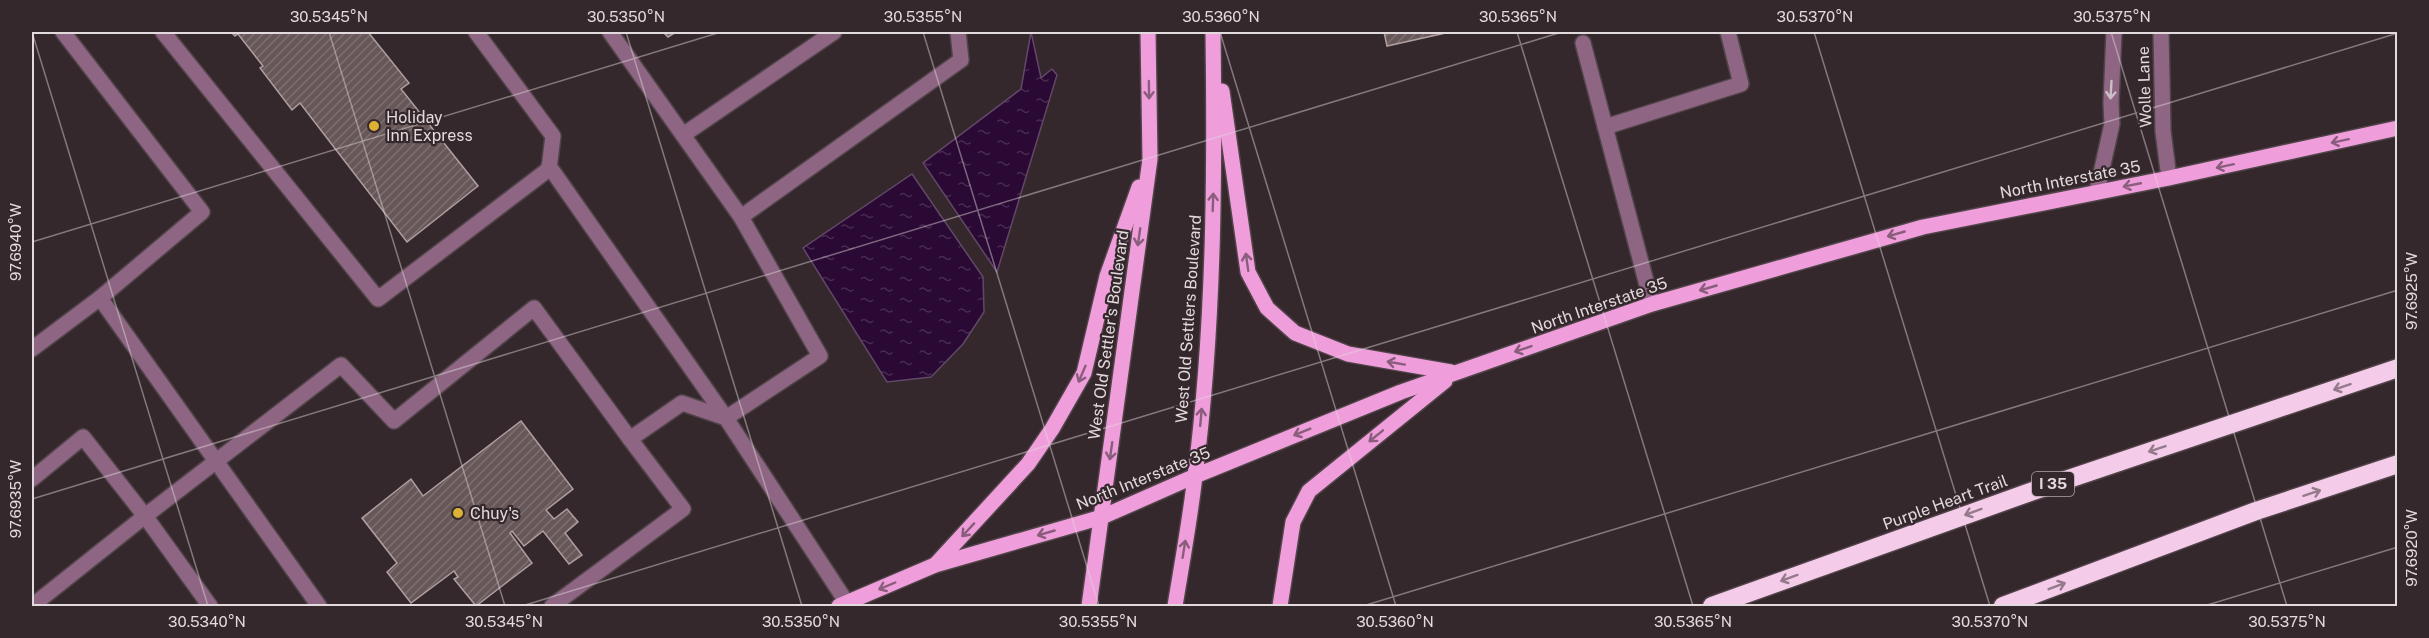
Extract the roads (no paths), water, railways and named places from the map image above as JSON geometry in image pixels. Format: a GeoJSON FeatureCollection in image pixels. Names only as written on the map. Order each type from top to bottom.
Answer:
{"type":"FeatureCollection","features":[{"type":"Feature","properties":{"kind":"highway","name":"Purple Heart Trail"},"geometry":{"type":"LineString","coordinates":[[1712,606],[2033,491],[2397,368]]}},
{"type":"Feature","properties":{"kind":"highway"},"geometry":{"type":"LineString","coordinates":[[2002,606],[2256,511],[2397,464]]}},
{"type":"Feature","properties":{"kind":"main road"},"geometry":{"type":"LineString","coordinates":[[935,565],[1028,464],[1052,429],[1084,373],[1107,276],[1150,159],[1148,32]]}},
{"type":"Feature","properties":{"kind":"main road"},"geometry":{"type":"LineString","coordinates":[[1213,32],[1248,272],[1267,308],[1295,333],[1348,354],[1454,373]]}},
{"type":"Feature","properties":{"kind":"main road","name":"West Old Settlers Boulevard"},"geometry":{"type":"LineString","coordinates":[[1175,606],[1196,476],[1210,309],[1215,156],[1213,32]]}},
{"type":"Feature","properties":{"kind":"main road","name":"North Interstate 35"},"geometry":{"type":"LineString","coordinates":[[843,605],[935,565],[1102,517],[1401,392],[1652,304],[1923,227],[2169,178],[2397,128]]}},
{"type":"Feature","properties":{"kind":"main road","name":"West Old Settler's Boulevard"},"geometry":{"type":"LineString","coordinates":[[1089,606],[1150,159]]}},
{"type":"Feature","properties":{"kind":"main road"},"geometry":{"type":"LineString","coordinates":[[1280,606],[1293,522],[1309,491],[1454,373]]}},
{"type":"Feature","properties":{"kind":"street"},"geometry":{"type":"LineString","coordinates":[[32,349],[100,298],[202,212],[63,32]]}},
{"type":"Feature","properties":{"kind":"street"},"geometry":{"type":"LineString","coordinates":[[163,32],[378,299],[549,169],[553,136],[476,32]]}},
{"type":"Feature","properties":{"kind":"street"},"geometry":{"type":"LineString","coordinates":[[610,32],[741,217],[820,356],[726,418]]}},
{"type":"Feature","properties":{"kind":"street"},"geometry":{"type":"LineString","coordinates":[[683,135],[834,32]]}},
{"type":"Feature","properties":{"kind":"street"},"geometry":{"type":"LineString","coordinates":[[741,217],[961,60],[958,32]]}},
{"type":"Feature","properties":{"kind":"street"},"geometry":{"type":"LineString","coordinates":[[1605,127],[1741,84],[1728,32]]}},
{"type":"Feature","properties":{"kind":"street"},"geometry":{"type":"LineString","coordinates":[[2097,191],[2112,124],[2114,32]]}},
{"type":"Feature","properties":{"kind":"street","name":"Wolle Lane"},"geometry":{"type":"LineString","coordinates":[[2161,32],[2163,131],[2169,178]]}},
{"type":"Feature","properties":{"kind":"street"},"geometry":{"type":"LineString","coordinates":[[1582,43],[1652,304]]}},
{"type":"Feature","properties":{"kind":"street"},"geometry":{"type":"LineString","coordinates":[[549,166],[726,418],[843,605]]}},
{"type":"Feature","properties":{"kind":"street"},"geometry":{"type":"LineString","coordinates":[[100,298],[319,606]]}},
{"type":"Feature","properties":{"kind":"street"},"geometry":{"type":"LineString","coordinates":[[32,606],[341,365],[394,421],[534,308],[683,509],[552,606]]}},
{"type":"Feature","properties":{"kind":"street"},"geometry":{"type":"LineString","coordinates":[[630,439],[682,403],[726,418]]}},
{"type":"Feature","properties":{"kind":"street"},"geometry":{"type":"LineString","coordinates":[[32,479],[83,437],[145,516],[210,606]]}},
{"type":"Feature","properties":{"kind":"water"},"geometry":{"type":"Polygon","coordinates":[[[1031,32],[1041,78],[1052,69],[1057,75],[997,272],[923,163],[1021,89],[1031,32]]]}},
{"type":"Feature","properties":{"kind":"water"},"geometry":{"type":"Polygon","coordinates":[[[912,174],[983,277],[984,312],[963,344],[931,377],[887,382],[803,248],[912,174]]]}},
{"type":"Feature","properties":{"kind":"place","name":"Holiday Inn Express"},"geometry":{"type":"Point","coordinates":[374,126]}},
{"type":"Feature","properties":{"kind":"place","name":"Chuy's"},"geometry":{"type":"Point","coordinates":[458,513]}}]}
